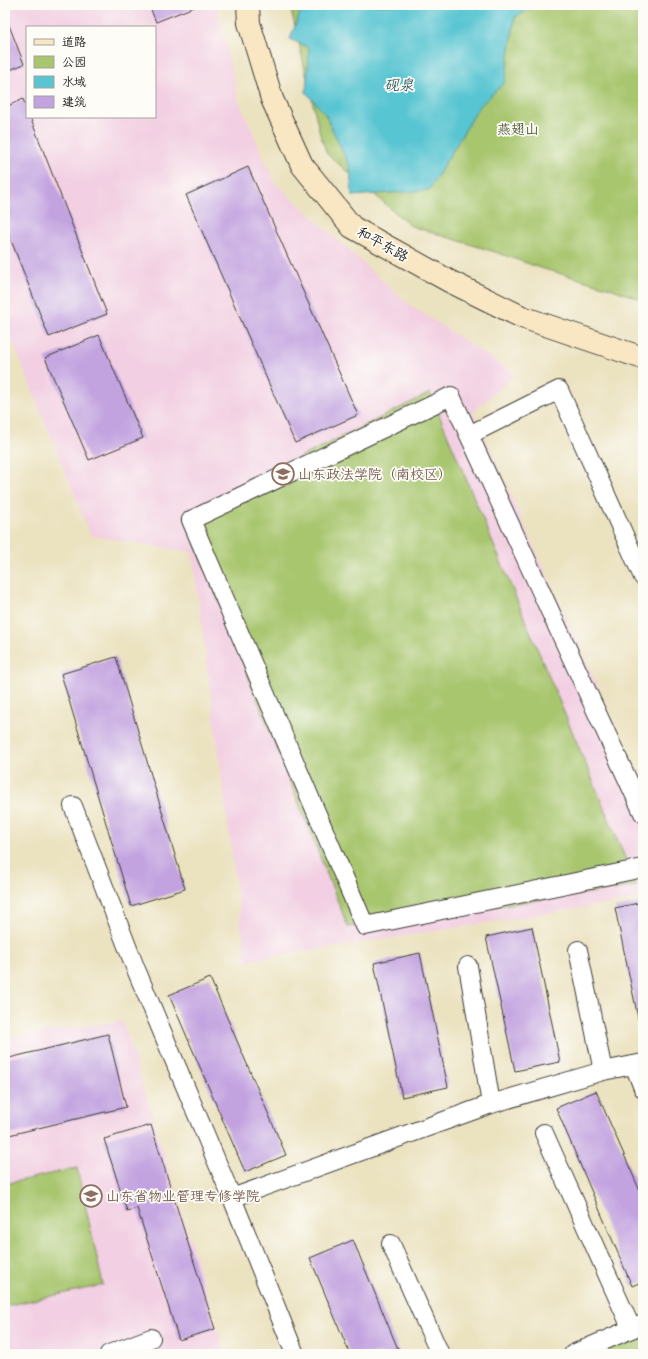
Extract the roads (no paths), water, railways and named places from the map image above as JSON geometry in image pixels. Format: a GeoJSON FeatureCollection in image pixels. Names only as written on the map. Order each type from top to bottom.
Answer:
{"type":"FeatureCollection","features":[{"type":"Feature","properties":{"kind":"main road","name":"和平东路"},"geometry":{"type":"LineString","coordinates":[[248,5],[249,23],[272,99],[302,166],[352,227],[449,281],[522,317],[643,358]]}},
{"type":"Feature","properties":{"kind":"street"},"geometry":{"type":"LineString","coordinates":[[469,435],[559,390],[643,576]]}},
{"type":"Feature","properties":{"kind":"street"},"geometry":{"type":"LineString","coordinates":[[643,813],[451,396],[191,520],[365,926],[643,868]]}},
{"type":"Feature","properties":{"kind":"street"},"geometry":{"type":"LineString","coordinates":[[73,806],[135,967],[232,1198],[295,1354]]}},
{"type":"Feature","properties":{"kind":"street"},"geometry":{"type":"LineString","coordinates":[[578,950],[603,1071]]}},
{"type":"Feature","properties":{"kind":"street"},"geometry":{"type":"LineString","coordinates":[[468,966],[490,1104]]}},
{"type":"Feature","properties":{"kind":"street"},"geometry":{"type":"LineString","coordinates":[[232,1198],[490,1104],[603,1071],[638,1064],[643,1088]]}},
{"type":"Feature","properties":{"kind":"street"},"geometry":{"type":"LineString","coordinates":[[544,1133],[636,1324],[573,1354]]}},
{"type":"Feature","properties":{"kind":"street"},"geometry":{"type":"LineString","coordinates":[[391,1244],[440,1354]]}},
{"type":"Feature","properties":{"kind":"street"},"geometry":{"type":"LineString","coordinates":[[109,1354],[151,1338]]}},
{"type":"Feature","properties":{"kind":"water","name":"砚泉"},"geometry":{"type":"Polygon","coordinates":[[[303,5],[537,5],[515,17],[505,82],[479,107],[429,190],[352,196],[350,167],[325,114],[306,92],[309,48],[290,39],[303,5]]]}},
{"type":"Feature","properties":{"kind":"place","name":"山东政法学院（南校区）"},"geometry":{"type":"Point","coordinates":[283,474]}},
{"type":"Feature","properties":{"kind":"place","name":"山东省物业管理专修学院"},"geometry":{"type":"Point","coordinates":[91,1196]}},
{"type":"Feature","properties":{"kind":"park label","name":"燕翅山"},"geometry":{"type":"Point","coordinates":[518,129]}}]}
